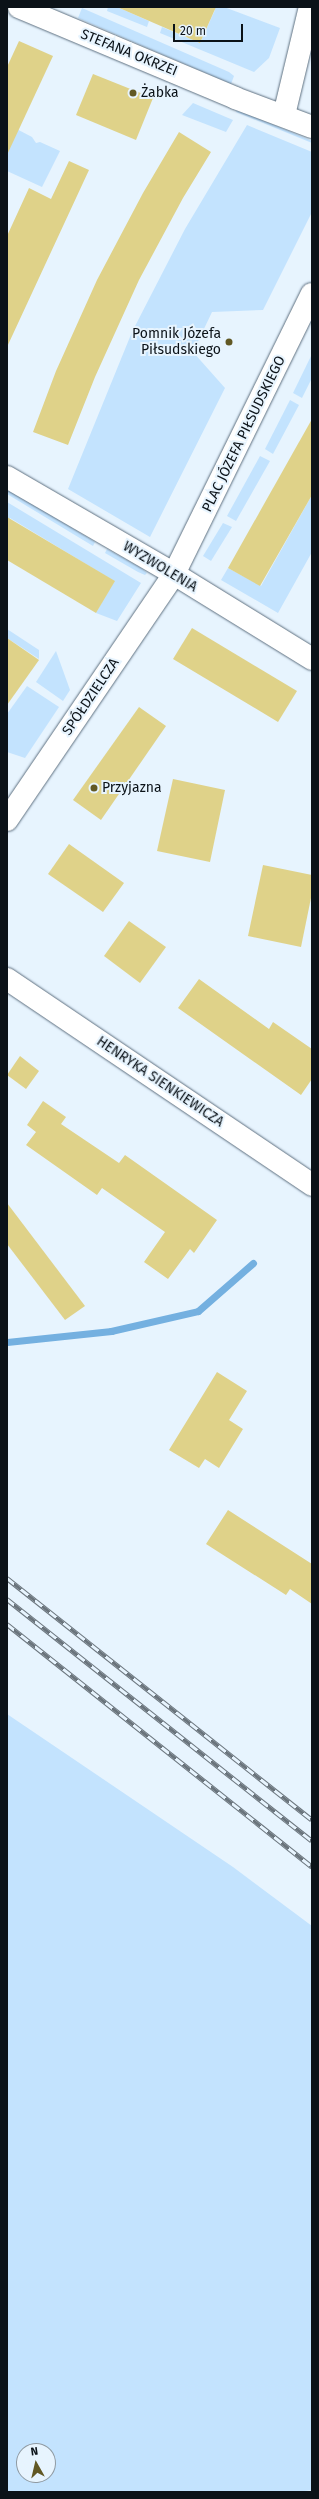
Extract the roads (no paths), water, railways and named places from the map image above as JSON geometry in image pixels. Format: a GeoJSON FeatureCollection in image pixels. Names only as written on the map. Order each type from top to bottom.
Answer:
{"type":"FeatureCollection","features":[{"type":"Feature","properties":{"kind":"street","name":"STEFANA OKRZEI"},"geometry":{"type":"LineString","coordinates":[[19,7],[235,98],[284,115]]}},
{"type":"Feature","properties":{"kind":"street"},"geometry":{"type":"LineString","coordinates":[[310,7],[284,115],[312,127]]}},
{"type":"Feature","properties":{"kind":"street","name":"PLAC JÓZEFA PIŁSUDSKIEGO"},"geometry":{"type":"LineString","coordinates":[[174,574],[312,294]]}},
{"type":"Feature","properties":{"kind":"street","name":"WYZWOLENIA"},"geometry":{"type":"LineString","coordinates":[[7,477],[174,574],[312,659]]}},
{"type":"Feature","properties":{"kind":"street","name":"SPÓŁDZIELCZA"},"geometry":{"type":"LineString","coordinates":[[7,820],[174,574]]}},
{"type":"Feature","properties":{"kind":"street","name":"HENRYKA SIENKIEWICZA"},"geometry":{"type":"LineString","coordinates":[[7,979],[312,1185]]}},
{"type":"Feature","properties":{"kind":"waterway"},"geometry":{"type":"LineString","coordinates":[[7,1342],[111,1331],[198,1311],[253,1263]]}},
{"type":"Feature","properties":{"kind":"railway"},"geometry":{"type":"LineString","coordinates":[[7,1578],[312,1820]]}},
{"type":"Feature","properties":{"kind":"railway"},"geometry":{"type":"LineString","coordinates":[[7,1599],[312,1841]]}},
{"type":"Feature","properties":{"kind":"railway"},"geometry":{"type":"LineString","coordinates":[[7,1624],[312,1867]]}},
{"type":"Feature","properties":{"kind":"place","name":"Żabka"},"geometry":{"type":"Point","coordinates":[133,93]}},
{"type":"Feature","properties":{"kind":"place","name":"Pomnik Józefa Piłsudskiego"},"geometry":{"type":"Point","coordinates":[229,342]}},
{"type":"Feature","properties":{"kind":"place","name":"Przyjazna"},"geometry":{"type":"Point","coordinates":[94,788]}}]}
